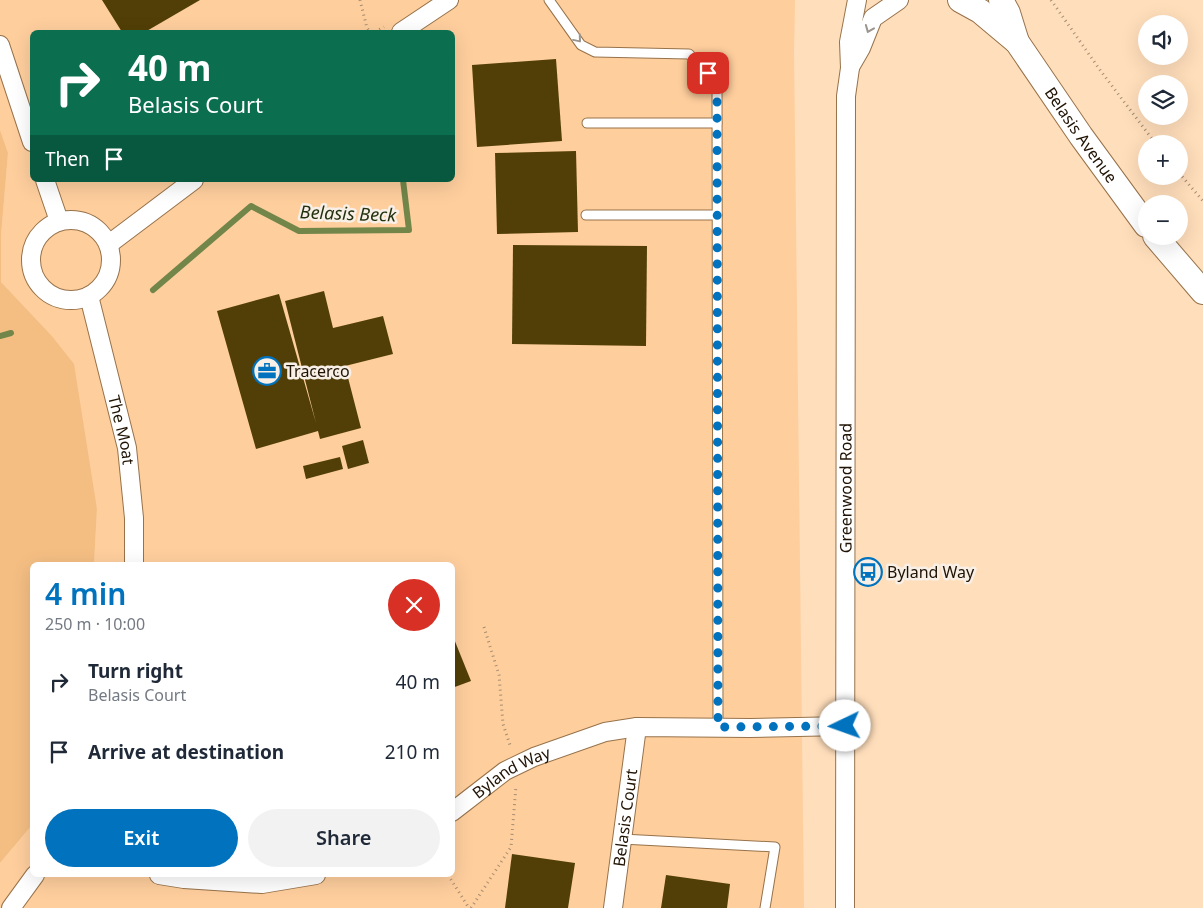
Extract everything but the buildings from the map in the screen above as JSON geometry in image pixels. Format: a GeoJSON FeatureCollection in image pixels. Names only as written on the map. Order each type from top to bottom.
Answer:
{"type":"FeatureCollection","features":[{"type":"Feature","properties":{"kind":"main road","name":"Belasis Avenue"},"geometry":{"type":"LineString","coordinates":[[960,0],[980,11],[1017,42],[1081,136],[1138,214]]}},
{"type":"Feature","properties":{"kind":"main road","name":"Belasis Avenue"},"geometry":{"type":"LineString","coordinates":[[1000,0],[1008,13],[1017,42]]}},
{"type":"Feature","properties":{"kind":"main road"},"geometry":{"type":"LineString","coordinates":[[1163,245],[1203,292]]}},
{"type":"Feature","properties":{"kind":"street"},"geometry":{"type":"LineString","coordinates":[[404,30],[449,0]]}},
{"type":"Feature","properties":{"kind":"street","name":"Greenwood Road"},"geometry":{"type":"LineString","coordinates":[[845,908],[846,96],[850,68],[849,42],[857,0]]}},
{"type":"Feature","properties":{"kind":"street","name":"Greenwood Road"},"geometry":{"type":"LineString","coordinates":[[850,68],[861,48],[873,18],[899,0]]}},
{"type":"Feature","properties":{"kind":"street"},"geometry":{"type":"LineString","coordinates":[[0,45],[30,136]]}},
{"type":"Feature","properties":{"kind":"street"},"geometry":{"type":"LineString","coordinates":[[46,182],[59,221]]}},
{"type":"Feature","properties":{"kind":"street"},"geometry":{"type":"LineString","coordinates":[[109,244],[191,182]]}},
{"type":"Feature","properties":{"kind":"street"},"geometry":{"type":"LineString","coordinates":[[79,220],[97,228],[109,244],[111,264],[104,283],[89,296],[67,300],[47,292],[33,275],[31,253],[40,233],[59,221],[79,220]]}},
{"type":"Feature","properties":{"kind":"street","name":"The Moat"},"geometry":{"type":"LineString","coordinates":[[89,296],[127,448],[134,518],[134,562]]}},
{"type":"Feature","properties":{"kind":"street","name":"Byland Way"},"geometry":{"type":"LineString","coordinates":[[455,810],[505,771],[534,757],[605,732],[637,726],[845,726]]}},
{"type":"Feature","properties":{"kind":"street","name":"Belasis Court"},"geometry":{"type":"LineString","coordinates":[[613,908],[637,726]]}},
{"type":"Feature","properties":{"kind":"street"},"geometry":{"type":"LineString","coordinates":[[11,908],[33,877]]}},
{"type":"Feature","properties":{"kind":"street"},"geometry":{"type":"LineString","coordinates":[[172,877],[262,884],[304,877]]}},
{"type":"Feature","properties":{"kind":"lane"},"geometry":{"type":"LineString","coordinates":[[549,0],[581,45],[595,52],[689,54],[717,83],[718,727]]}},
{"type":"Feature","properties":{"kind":"lane"},"geometry":{"type":"LineString","coordinates":[[587,123],[717,123]]}},
{"type":"Feature","properties":{"kind":"lane"},"geometry":{"type":"LineString","coordinates":[[586,215],[717,215]]}},
{"type":"Feature","properties":{"kind":"lane"},"geometry":{"type":"LineString","coordinates":[[622,839],[775,847],[765,908]]}},
{"type":"Feature","properties":{"kind":"path"},"geometry":{"type":"LineString","coordinates":[[360,0],[368,30]]}},
{"type":"Feature","properties":{"kind":"path"},"geometry":{"type":"LineString","coordinates":[[1051,0],[1100,70],[1149,135]]}},
{"type":"Feature","properties":{"kind":"path"},"geometry":{"type":"LineString","coordinates":[[1188,184],[1203,201]]}},
{"type":"Feature","properties":{"kind":"path"},"geometry":{"type":"LineString","coordinates":[[449,877],[469,908]]}},
{"type":"Feature","properties":{"kind":"shaded area"},"geometry":{"type":"Polygon","coordinates":[[[0,0],[795,0],[794,53],[804,908],[0,908],[0,863],[30,827],[30,877],[455,877],[455,562],[94,562],[97,509],[51,335],[1,282],[1,236],[8,153],[0,130],[0,0]]]}},
{"type":"Feature","properties":{"kind":"shaded area"},"geometry":{"type":"Polygon","coordinates":[[[0,130],[8,153],[1,236],[1,282],[51,335],[74,364],[97,509],[94,562],[30,562],[30,827],[0,863],[0,130]]]}},
{"type":"Feature","properties":{"kind":"waterway","name":"Belasis Beck"},"geometry":{"type":"LineString","coordinates":[[153,290],[251,206],[299,231],[409,230],[403,182]]}},
{"type":"Feature","properties":{"kind":"waterway","name":"Belasis Beck"},"geometry":{"type":"LineString","coordinates":[[0,336],[11,333]]}},
{"type":"Feature","properties":{"kind":"place","name":"Tracerco"},"geometry":{"type":"Point","coordinates":[267,371]}},
{"type":"Feature","properties":{"kind":"place","name":"Byland Way"},"geometry":{"type":"Point","coordinates":[868,572]}},
{"type":"Feature","properties":{"kind":"route"},"geometry":{"type":"LineString","coordinates":[[708,73],[717,83],[718,727],[845,726]]}}]}
